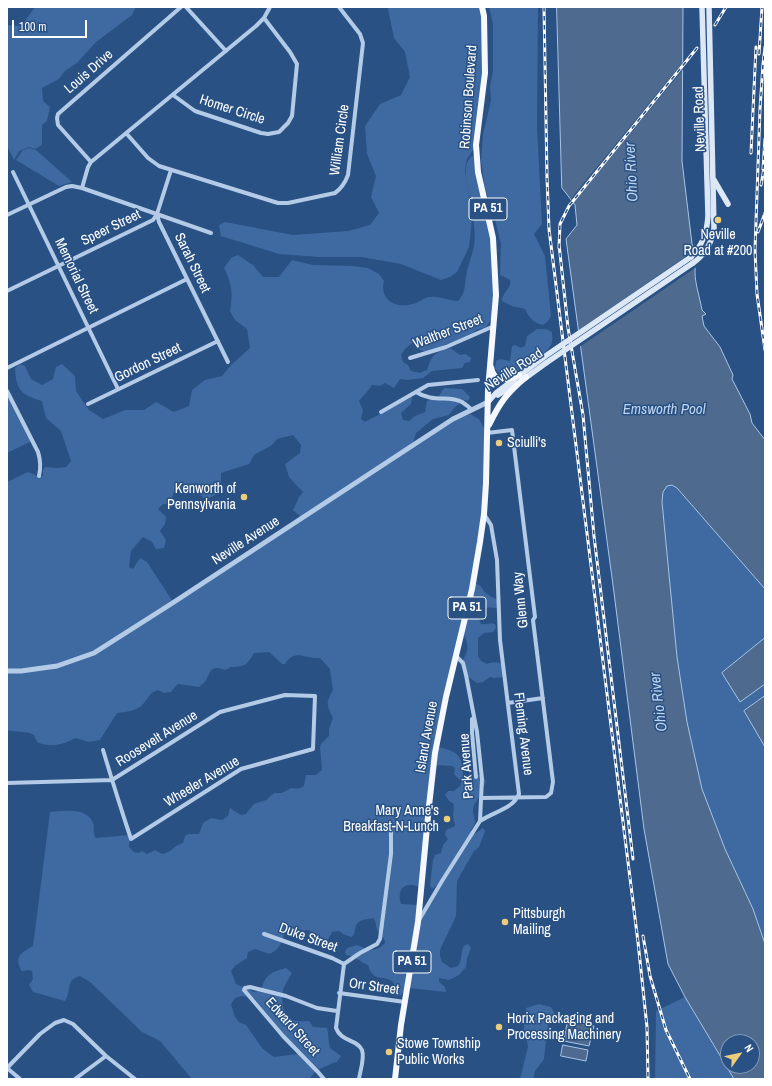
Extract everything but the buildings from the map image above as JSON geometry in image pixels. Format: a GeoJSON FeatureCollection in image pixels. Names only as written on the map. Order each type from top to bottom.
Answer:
{"type":"FeatureCollection","features":[{"type":"Feature","properties":{"kind":"main road","name":"Robinson Boulevard"},"geometry":{"type":"LineString","coordinates":[[482,7],[484,16],[485,73],[476,145],[478,172],[493,238],[496,295],[488,402]]}},
{"type":"Feature","properties":{"kind":"main road","name":"Neville Road"},"geometry":{"type":"LineString","coordinates":[[488,402],[526,377],[545,360],[691,257],[702,243],[706,234],[708,216],[702,7]]}},
{"type":"Feature","properties":{"kind":"main road","name":"Neville Road"},"geometry":{"type":"LineString","coordinates":[[488,402],[496,393],[519,375],[545,360],[694,263],[707,249],[713,236],[714,180],[708,7]]}},
{"type":"Feature","properties":{"kind":"main road"},"geometry":{"type":"LineString","coordinates":[[714,180],[728,204]]}},
{"type":"Feature","properties":{"kind":"main road"},"geometry":{"type":"LineString","coordinates":[[490,361],[491,369],[498,378],[508,380],[519,375]]}},
{"type":"Feature","properties":{"kind":"main road"},"geometry":{"type":"LineString","coordinates":[[487,431],[502,400],[526,377]]}},
{"type":"Feature","properties":{"kind":"main road","name":"Island Avenue"},"geometry":{"type":"LineString","coordinates":[[395,1079],[405,1002],[418,922],[435,753],[446,697],[472,588],[484,514],[488,402]]}},
{"type":"Feature","properties":{"kind":"street","name":"Louis Drive"},"geometry":{"type":"LineString","coordinates":[[91,162],[58,125],[58,114],[181,7]]}},
{"type":"Feature","properties":{"kind":"street"},"geometry":{"type":"LineString","coordinates":[[186,7],[226,51]]}},
{"type":"Feature","properties":{"kind":"street"},"geometry":{"type":"LineString","coordinates":[[82,188],[91,162],[226,51],[264,18],[270,7]]}},
{"type":"Feature","properties":{"kind":"street","name":"William Circle"},"geometry":{"type":"LineString","coordinates":[[126,133],[148,158],[159,166],[283,204],[335,193],[346,182],[348,175],[363,43],[360,34],[339,7]]}},
{"type":"Feature","properties":{"kind":"street","name":"Homer Circle"},"geometry":{"type":"LineString","coordinates":[[173,95],[190,108],[209,116],[261,132],[274,134],[282,130],[288,124],[292,116],[297,64],[290,52],[264,18]]}},
{"type":"Feature","properties":{"kind":"street"},"geometry":{"type":"LineString","coordinates":[[157,214],[171,170]]}},
{"type":"Feature","properties":{"kind":"street","name":"Memorial Street"},"geometry":{"type":"LineString","coordinates":[[14,172],[118,389]]}},
{"type":"Feature","properties":{"kind":"street"},"geometry":{"type":"LineString","coordinates":[[7,215],[66,187],[72,186],[82,188],[211,233]]}},
{"type":"Feature","properties":{"kind":"street","name":"Speer Street"},"geometry":{"type":"LineString","coordinates":[[7,291],[153,220],[157,214]]}},
{"type":"Feature","properties":{"kind":"street","name":"Sarah Street"},"geometry":{"type":"LineString","coordinates":[[157,214],[228,362]]}},
{"type":"Feature","properties":{"kind":"street"},"geometry":{"type":"LineString","coordinates":[[7,368],[187,279]]}},
{"type":"Feature","properties":{"kind":"street","name":"Walther Street"},"geometry":{"type":"LineString","coordinates":[[410,358],[446,347],[494,326]]}},
{"type":"Feature","properties":{"kind":"street","name":"Gordon Street"},"geometry":{"type":"LineString","coordinates":[[88,404],[218,341]]}},
{"type":"Feature","properties":{"kind":"street"},"geometry":{"type":"LineString","coordinates":[[381,412],[428,385],[478,380]]}},
{"type":"Feature","properties":{"kind":"street"},"geometry":{"type":"LineString","coordinates":[[7,391],[41,460],[41,467],[38,476]]}},
{"type":"Feature","properties":{"kind":"street"},"geometry":{"type":"LineString","coordinates":[[416,392],[429,398],[456,400],[462,402],[472,410]]}},
{"type":"Feature","properties":{"kind":"street","name":"Neville Avenue"},"geometry":{"type":"LineString","coordinates":[[7,672],[57,666],[94,653],[427,436],[454,419],[488,402]]}},
{"type":"Feature","properties":{"kind":"street","name":"Glenn Way"},"geometry":{"type":"LineString","coordinates":[[487,431],[512,430],[552,770],[553,788],[551,793],[546,797],[518,796]]}},
{"type":"Feature","properties":{"kind":"street","name":"Fleming Avenue"},"geometry":{"type":"LineString","coordinates":[[418,922],[480,821],[509,806],[518,796],[519,790],[500,640],[497,560],[491,525],[484,514]]}},
{"type":"Feature","properties":{"kind":"street","name":"Park Avenue"},"geometry":{"type":"LineString","coordinates":[[456,656],[462,664],[466,675],[477,732],[482,779],[480,821]]}},
{"type":"Feature","properties":{"kind":"street","name":"Roosevelt Avenue"},"geometry":{"type":"LineString","coordinates":[[7,783],[112,780],[220,712],[285,695],[315,696],[313,749]]}},
{"type":"Feature","properties":{"kind":"street"},"geometry":{"type":"LineString","coordinates":[[508,703],[543,698]]}},
{"type":"Feature","properties":{"kind":"street","name":"Park Avenue"},"geometry":{"type":"LineString","coordinates":[[472,710],[472,733],[476,777]]}},
{"type":"Feature","properties":{"kind":"street","name":"Wheeler Avenue"},"geometry":{"type":"LineString","coordinates":[[112,780],[131,839],[241,769],[313,749]]}},
{"type":"Feature","properties":{"kind":"street"},"geometry":{"type":"LineString","coordinates":[[103,750],[112,780]]}},
{"type":"Feature","properties":{"kind":"street"},"geometry":{"type":"LineString","coordinates":[[481,798],[518,796]]}},
{"type":"Feature","properties":{"kind":"street"},"geometry":{"type":"LineString","coordinates":[[359,1079],[362,1050],[357,1045],[344,1039],[338,1033],[336,1028],[339,993],[344,964],[377,944],[380,939],[391,854],[391,828]]}},
{"type":"Feature","properties":{"kind":"street","name":"Duke Street"},"geometry":{"type":"LineString","coordinates":[[264,934],[332,958],[344,964]]}},
{"type":"Feature","properties":{"kind":"street","name":"Edward Street"},"geometry":{"type":"LineString","coordinates":[[324,1079],[283,1036],[244,990],[246,987],[250,986],[286,996],[317,1008],[337,1011]]}},
{"type":"Feature","properties":{"kind":"street","name":"Orr Street"},"geometry":{"type":"LineString","coordinates":[[339,993],[405,1002]]}},
{"type":"Feature","properties":{"kind":"street"},"geometry":{"type":"LineString","coordinates":[[20,1079],[7,1068],[40,1034],[55,1023],[67,1021],[73,1024],[106,1056],[135,1079]]}},
{"type":"Feature","properties":{"kind":"street"},"geometry":{"type":"LineString","coordinates":[[75,1079],[106,1056]]}},
{"type":"Feature","properties":{"kind":"shaded area"},"geometry":{"type":"Polygon","coordinates":[[[35,7],[136,7],[132,15],[96,42],[77,63],[65,71],[59,79],[42,88],[43,101],[50,107],[47,121],[42,125],[42,145],[35,149],[29,147],[19,151],[14,160],[7,146],[7,25],[21,26],[35,7]]]}},
{"type":"Feature","properties":{"kind":"shaded area"},"geometry":{"type":"Polygon","coordinates":[[[389,7],[481,7],[483,73],[476,145],[467,159],[465,171],[472,213],[471,229],[469,247],[457,272],[450,277],[441,280],[401,264],[361,257],[319,257],[279,254],[221,236],[219,225],[225,222],[293,235],[348,231],[370,225],[379,213],[371,197],[376,176],[367,154],[365,126],[380,104],[401,95],[410,77],[405,52],[394,38],[388,9],[389,7]]]}},
{"type":"Feature","properties":{"kind":"shaded area"},"geometry":{"type":"Polygon","coordinates":[[[489,7],[538,7],[537,127],[542,224],[534,234],[545,256],[551,316],[543,325],[532,320],[525,309],[512,306],[502,301],[502,298],[510,286],[510,280],[500,275],[501,244],[494,215],[485,189],[481,160],[483,135],[491,100],[490,86],[493,72],[493,24],[489,7]]]}},
{"type":"Feature","properties":{"kind":"shaded area"},"geometry":{"type":"Polygon","coordinates":[[[29,148],[36,150],[72,182],[59,186],[16,160],[23,150],[29,148]]]}},
{"type":"Feature","properties":{"kind":"shaded area"},"geometry":{"type":"Polygon","coordinates":[[[474,156],[493,237],[493,317],[486,327],[476,330],[471,335],[426,352],[420,350],[415,343],[412,343],[401,355],[403,362],[408,365],[411,371],[420,373],[427,370],[435,355],[450,348],[460,355],[466,354],[471,358],[470,362],[465,363],[462,368],[432,371],[423,378],[407,380],[400,379],[394,388],[385,383],[380,386],[372,385],[359,401],[363,410],[361,419],[365,422],[412,397],[411,404],[401,413],[403,420],[409,421],[415,416],[425,412],[427,401],[438,397],[444,388],[462,389],[470,397],[468,401],[464,400],[454,408],[449,415],[433,419],[416,433],[413,443],[301,517],[293,510],[303,492],[289,477],[285,464],[300,453],[301,445],[293,435],[277,439],[272,445],[254,455],[249,464],[221,473],[221,482],[215,495],[206,500],[195,490],[184,487],[174,492],[170,504],[163,504],[158,509],[166,517],[165,524],[160,531],[166,540],[164,548],[156,549],[152,542],[143,537],[131,551],[129,567],[133,569],[140,558],[147,562],[173,602],[93,652],[56,666],[7,670],[7,482],[28,472],[40,477],[43,476],[43,470],[45,467],[66,467],[71,461],[61,431],[46,418],[42,401],[24,394],[18,387],[15,368],[20,364],[25,366],[31,379],[42,385],[53,379],[56,367],[62,364],[75,376],[76,391],[89,410],[103,419],[125,410],[144,410],[156,402],[174,412],[189,406],[192,390],[205,380],[222,376],[231,365],[250,348],[247,329],[235,320],[230,311],[231,289],[229,279],[224,268],[231,258],[238,255],[253,265],[263,277],[279,277],[292,260],[313,265],[353,266],[368,268],[379,274],[384,281],[383,288],[386,298],[395,304],[413,304],[430,297],[458,301],[464,289],[475,241],[471,203],[466,178],[466,166],[468,160],[474,156]]]}},
{"type":"Feature","properties":{"kind":"shaded area"},"geometry":{"type":"Polygon","coordinates":[[[537,329],[546,329],[552,332],[552,342],[548,349],[522,369],[509,375],[499,373],[495,368],[496,361],[500,359],[510,361],[512,346],[515,345],[521,348],[525,346],[527,336],[537,329]]]}},
{"type":"Feature","properties":{"kind":"shaded area"},"geometry":{"type":"Polygon","coordinates":[[[7,399],[11,399],[32,441],[7,453],[7,399]]]}},
{"type":"Feature","properties":{"kind":"shaded area"},"geometry":{"type":"Polygon","coordinates":[[[470,414],[479,419],[485,430],[484,482],[478,545],[471,584],[445,691],[420,887],[415,885],[406,886],[401,890],[400,894],[401,904],[418,905],[405,990],[400,996],[392,995],[390,991],[394,984],[392,981],[375,976],[372,974],[368,965],[346,955],[345,952],[347,948],[357,945],[372,950],[382,946],[385,943],[373,918],[362,920],[357,923],[352,937],[339,931],[332,932],[328,940],[325,941],[318,939],[307,930],[300,932],[291,926],[288,927],[281,943],[274,952],[269,954],[255,949],[248,952],[247,958],[235,966],[231,971],[236,984],[254,992],[261,990],[265,980],[270,974],[286,968],[292,973],[283,989],[282,994],[283,1006],[287,1016],[296,1021],[309,1021],[313,1027],[327,1028],[330,1048],[341,1056],[337,1062],[319,1069],[287,1038],[254,998],[242,996],[235,998],[231,1004],[235,1017],[239,1022],[246,1025],[262,1048],[274,1057],[298,1054],[316,1071],[309,1079],[192,1079],[160,1041],[142,1032],[90,982],[80,976],[72,980],[65,1001],[33,992],[29,985],[33,979],[32,971],[22,971],[19,966],[18,959],[22,953],[33,946],[50,812],[74,811],[86,814],[93,823],[96,838],[129,835],[129,847],[134,852],[139,853],[142,851],[147,854],[155,850],[162,854],[166,853],[183,843],[185,836],[188,834],[199,834],[203,823],[211,818],[222,820],[228,816],[230,808],[241,815],[246,814],[254,804],[266,800],[274,793],[282,793],[291,788],[301,788],[304,786],[306,775],[316,775],[322,770],[320,747],[329,736],[329,729],[333,718],[328,707],[328,702],[333,690],[330,669],[320,658],[297,655],[289,659],[285,664],[282,664],[269,652],[254,653],[247,663],[242,666],[230,667],[227,670],[215,668],[211,670],[205,682],[199,687],[178,684],[171,692],[164,693],[158,690],[153,692],[139,708],[132,711],[117,713],[100,740],[89,742],[75,738],[61,744],[46,745],[37,742],[34,735],[31,733],[7,730],[7,672],[21,672],[94,655],[455,420],[470,414]]]}},
{"type":"Feature","properties":{"kind":"shaded area"},"geometry":{"type":"Polygon","coordinates":[[[672,485],[677,488],[765,589],[765,638],[722,673],[740,701],[765,684],[765,696],[744,711],[765,747],[765,944],[753,909],[725,849],[702,789],[687,722],[677,657],[662,502],[663,492],[667,486],[672,485]]]}},
{"type":"Feature","properties":{"kind":"shaded area"},"geometry":{"type":"Polygon","coordinates":[[[474,584],[479,584],[487,594],[497,599],[498,608],[486,608],[482,610],[478,616],[481,624],[493,623],[495,624],[496,628],[493,632],[484,633],[478,638],[478,656],[481,661],[487,664],[495,662],[503,665],[505,677],[490,677],[483,682],[477,683],[467,676],[463,660],[468,647],[463,633],[474,584]]]}},
{"type":"Feature","properties":{"kind":"shaded area"},"geometry":{"type":"Polygon","coordinates":[[[438,747],[453,752],[459,757],[466,781],[469,782],[475,775],[479,775],[483,777],[486,782],[474,805],[473,812],[475,823],[471,830],[471,834],[441,880],[432,889],[430,886],[433,860],[435,855],[441,853],[443,845],[448,839],[445,835],[446,830],[455,826],[453,816],[454,804],[449,801],[445,795],[448,791],[454,791],[461,785],[461,781],[454,774],[455,768],[452,766],[435,765],[438,747]]]}},
{"type":"Feature","properties":{"kind":"shaded area"},"geometry":{"type":"Polygon","coordinates":[[[483,828],[485,831],[479,847],[474,851],[457,881],[456,916],[440,950],[442,962],[451,968],[458,966],[464,946],[468,944],[471,948],[467,958],[466,967],[459,975],[449,980],[439,978],[439,982],[445,987],[446,992],[409,988],[420,922],[435,893],[473,835],[483,828]]]}},
{"type":"Feature","properties":{"kind":"shaded area"},"geometry":{"type":"Polygon","coordinates":[[[685,997],[720,1056],[720,1074],[731,1074],[734,1079],[655,1079],[656,1011],[685,997]]]}},
{"type":"Feature","properties":{"kind":"shaded area"},"geometry":{"type":"Polygon","coordinates":[[[539,1004],[551,1007],[555,1014],[548,1024],[544,1059],[535,1071],[533,1079],[520,1079],[528,1047],[524,1028],[526,1008],[539,1004]]]}},
{"type":"Feature","properties":{"kind":"water","name":"Emsworth Pool"},"geometry":{"type":"Polygon","coordinates":[[[557,7],[683,7],[682,161],[692,244],[696,255],[696,281],[702,310],[706,314],[702,316],[704,326],[720,347],[733,375],[732,379],[750,414],[752,423],[765,440],[765,589],[677,488],[672,485],[667,486],[663,492],[662,502],[677,657],[687,722],[702,789],[725,849],[753,909],[765,944],[765,1079],[734,1079],[731,1074],[760,1074],[760,1034],[720,1034],[720,1056],[685,997],[668,964],[644,829],[613,585],[566,239],[577,225],[575,205],[562,188],[557,7]]]}},
{"type":"Feature","properties":{"kind":"water"},"geometry":{"type":"Polygon","coordinates":[[[765,638],[765,684],[740,702],[722,673],[765,638]]]}},
{"type":"Feature","properties":{"kind":"water"},"geometry":{"type":"Polygon","coordinates":[[[765,696],[765,747],[744,711],[765,696]]]}},
{"type":"Feature","properties":{"kind":"water"},"geometry":{"type":"Polygon","coordinates":[[[568,1021],[594,1026],[589,1046],[564,1041],[568,1021]]]}},
{"type":"Feature","properties":{"kind":"water"},"geometry":{"type":"Polygon","coordinates":[[[563,1045],[588,1050],[586,1061],[561,1056],[563,1045]]]}},
{"type":"Feature","properties":{"kind":"pier"},"geometry":{"type":"Polygon","coordinates":[[[684,61],[685,67],[572,204],[570,202],[574,195],[684,61]]]}},
{"type":"Feature","properties":{"kind":"pier"},"geometry":{"type":"Polygon","coordinates":[[[695,247],[698,252],[698,266],[578,348],[576,332],[685,257],[695,247]]]}},
{"type":"Feature","properties":{"kind":"railway"},"geometry":{"type":"LineString","coordinates":[[544,7],[549,229],[638,942],[647,1027],[648,1079]]}},
{"type":"Feature","properties":{"kind":"railway"},"geometry":{"type":"LineString","coordinates":[[715,25],[726,7]]}},
{"type":"Feature","properties":{"kind":"railway"},"geometry":{"type":"LineString","coordinates":[[759,54],[762,7]]}},
{"type":"Feature","properties":{"kind":"railway"},"geometry":{"type":"LineString","coordinates":[[751,153],[756,47]]}},
{"type":"Feature","properties":{"kind":"railway"},"geometry":{"type":"LineString","coordinates":[[765,47],[760,109],[755,250],[757,294],[765,350]]}},
{"type":"Feature","properties":{"kind":"railway"},"geometry":{"type":"LineString","coordinates":[[559,248],[560,224],[569,206],[697,48]]}},
{"type":"Feature","properties":{"kind":"railway"},"geometry":{"type":"LineString","coordinates":[[763,169],[765,139]]}},
{"type":"Feature","properties":{"kind":"railway"},"geometry":{"type":"LineString","coordinates":[[761,185],[765,163]]}},
{"type":"Feature","properties":{"kind":"railway"},"geometry":{"type":"LineString","coordinates":[[758,232],[765,213]]}},
{"type":"Feature","properties":{"kind":"railway"},"geometry":{"type":"LineString","coordinates":[[559,244],[568,328],[583,415],[594,536],[633,859]]}},
{"type":"Feature","properties":{"kind":"railway"},"geometry":{"type":"LineString","coordinates":[[643,936],[650,976],[666,1030],[690,1079]]}},
{"type":"Feature","properties":{"kind":"place","name":"Neville Road at #200"},"geometry":{"type":"Point","coordinates":[718,220]}},
{"type":"Feature","properties":{"kind":"place","name":"Sciulli's"},"geometry":{"type":"Point","coordinates":[499,443]}},
{"type":"Feature","properties":{"kind":"place","name":"Kenworth of Pennsylvania"},"geometry":{"type":"Point","coordinates":[244,497]}},
{"type":"Feature","properties":{"kind":"place","name":"Mary Anne's Breakfast-N-Lunch"},"geometry":{"type":"Point","coordinates":[447,819]}},
{"type":"Feature","properties":{"kind":"place","name":"Pittsburgh Mailing"},"geometry":{"type":"Point","coordinates":[505,922]}},
{"type":"Feature","properties":{"kind":"place","name":"Horix Packaging and Processing Machinery"},"geometry":{"type":"Point","coordinates":[499,1027]}},
{"type":"Feature","properties":{"kind":"place","name":"Stowe Township Public Works"},"geometry":{"type":"Point","coordinates":[389,1052]}},
{"type":"Feature","properties":{"kind":"water label","name":"Ohio River"},"geometry":{"type":"Point","coordinates":[632,172]}},
{"type":"Feature","properties":{"kind":"water label","name":"Ohio River"},"geometry":{"type":"Point","coordinates":[659,702]}}]}
